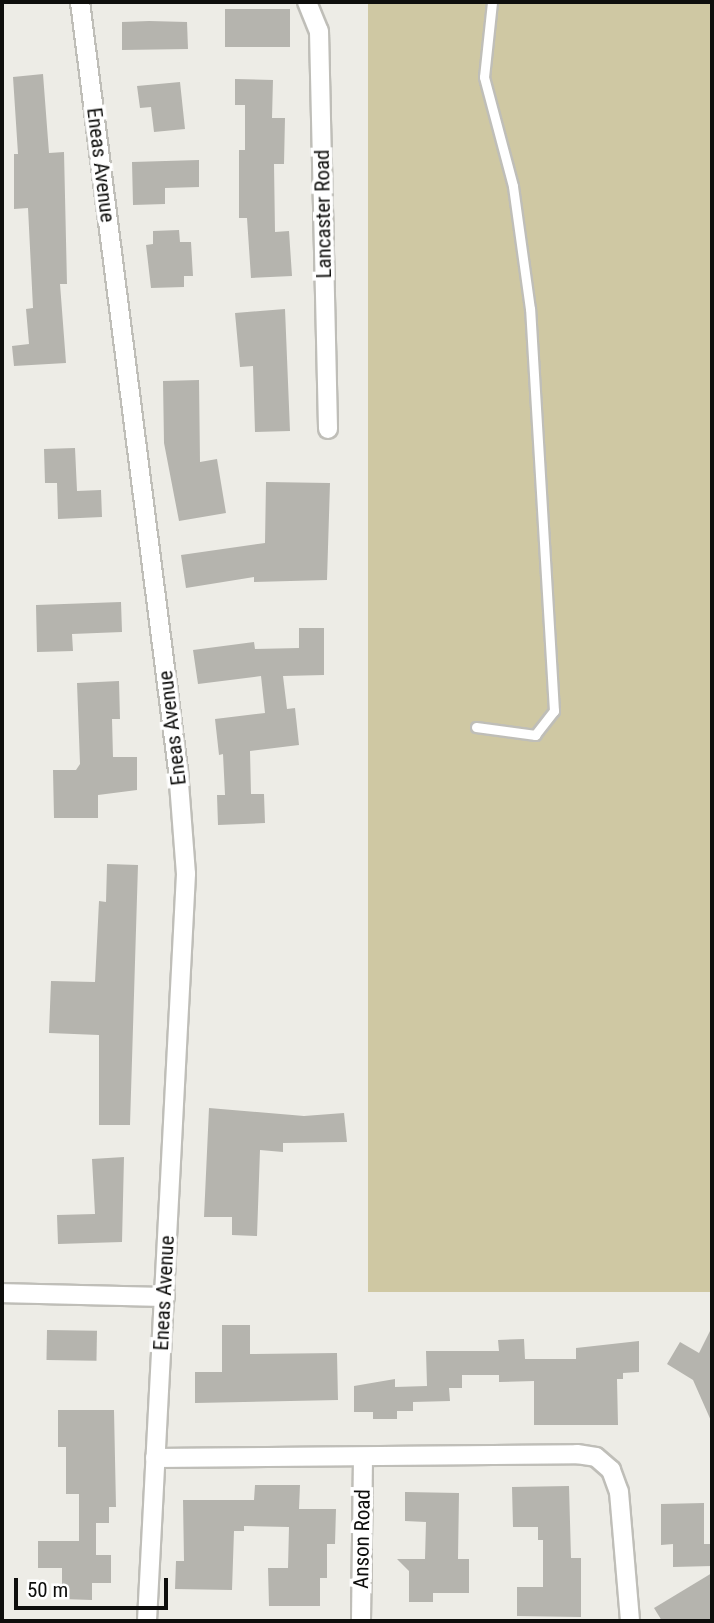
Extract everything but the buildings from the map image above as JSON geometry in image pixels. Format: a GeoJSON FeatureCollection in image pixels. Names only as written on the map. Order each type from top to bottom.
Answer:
{"type":"FeatureCollection","features":[{"type":"Feature","properties":{"kind":"street","name":"Eneas Avenue"},"geometry":{"type":"LineString","coordinates":[[80,2],[178,770],[186,874],[147,1621]]}},
{"type":"Feature","properties":{"kind":"street","name":"Lancaster Road"},"geometry":{"type":"LineString","coordinates":[[307,2],[318,31],[328,429]]}},
{"type":"Feature","properties":{"kind":"street"},"geometry":{"type":"LineString","coordinates":[[2,1293],[165,1297]]}},
{"type":"Feature","properties":{"kind":"street"},"geometry":{"type":"LineString","coordinates":[[155,1458],[577,1454],[596,1457],[611,1470],[619,1492],[631,1621]]}},
{"type":"Feature","properties":{"kind":"street","name":"Anson Road"},"geometry":{"type":"LineString","coordinates":[[361,1621],[363,1458]]}},
{"type":"Feature","properties":{"kind":"lane"},"geometry":{"type":"LineString","coordinates":[[476,727],[535,735],[554,711],[530,309],[513,186],[484,77],[492,2]]}},
{"type":"Feature","properties":{"kind":"shaded area"},"geometry":{"type":"Polygon","coordinates":[[[368,2],[712,2],[712,1292],[368,1292],[368,2]]]}}]}
